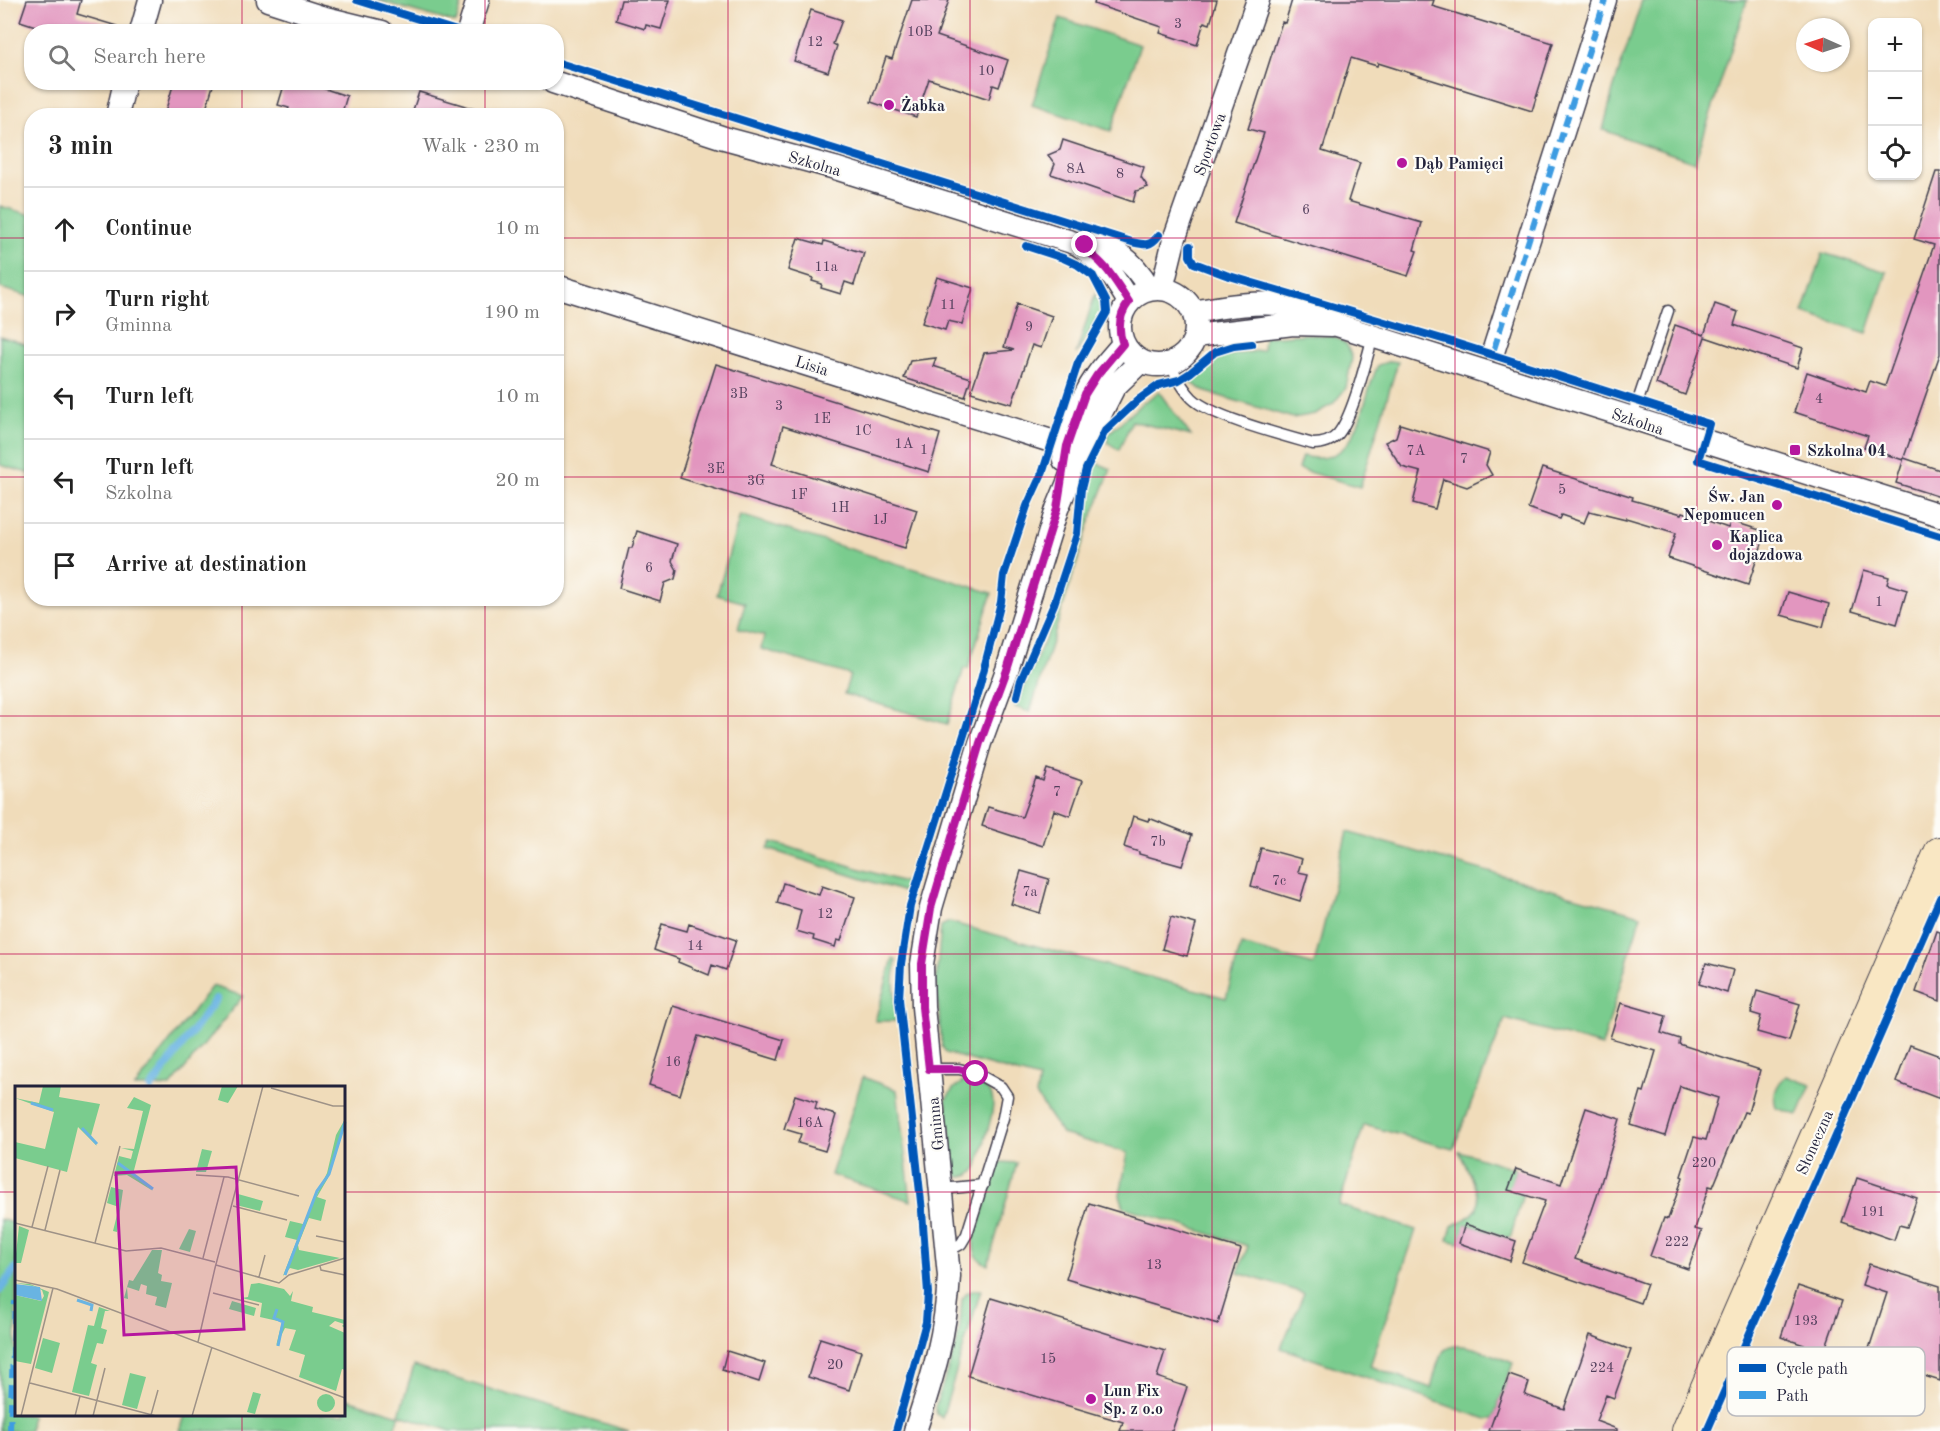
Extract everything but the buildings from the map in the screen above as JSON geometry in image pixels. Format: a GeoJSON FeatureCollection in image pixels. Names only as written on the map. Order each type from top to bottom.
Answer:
{"type":"FeatureCollection","features":[{"type":"Feature","properties":{"kind":"main road","name":"Słoneczna"},"geometry":{"type":"LineString","coordinates":[[1688,1431],[1940,853]]}},
{"type":"Feature","properties":{"kind":"street"},"geometry":{"type":"LineString","coordinates":[[143,24],[150,0]]}},
{"type":"Feature","properties":{"kind":"street"},"geometry":{"type":"LineString","coordinates":[[268,0],[349,24]]}},
{"type":"Feature","properties":{"kind":"street"},"geometry":{"type":"LineString","coordinates":[[470,24],[478,0]]}},
{"type":"Feature","properties":{"kind":"street","name":"Sportowa"},"geometry":{"type":"LineString","coordinates":[[1156,289],[1258,0]]}},
{"type":"Feature","properties":{"kind":"street"},"geometry":{"type":"LineString","coordinates":[[1494,349],[1605,0]]}},
{"type":"Feature","properties":{"kind":"street","name":"Szkolna"},"geometry":{"type":"LineString","coordinates":[[564,86],[724,138],[846,171],[1078,244],[1108,248],[1126,259],[1156,289]]}},
{"type":"Feature","properties":{"kind":"street"},"geometry":{"type":"LineString","coordinates":[[119,108],[124,90]]}},
{"type":"Feature","properties":{"kind":"street","name":"Szkolna"},"geometry":{"type":"LineString","coordinates":[[1078,244],[1100,259],[1129,302]]}},
{"type":"Feature","properties":{"kind":"street","name":"Lisia"},"geometry":{"type":"LineString","coordinates":[[564,288],[1067,446]]}},
{"type":"Feature","properties":{"kind":"street"},"geometry":{"type":"LineString","coordinates":[[1156,289],[1174,292],[1184,299],[1193,312],[1196,328],[1195,336],[1185,353],[1169,363],[1155,365],[1140,361],[1130,353],[1123,344],[1120,324],[1122,312],[1129,302],[1139,294],[1156,289]]}},
{"type":"Feature","properties":{"kind":"street","name":"Szkolna"},"geometry":{"type":"LineString","coordinates":[[1193,312],[1247,304],[1294,306],[1313,312],[1337,325],[1940,515]]}},
{"type":"Feature","properties":{"kind":"street","name":"Szkolna"},"geometry":{"type":"LineString","coordinates":[[1195,336],[1293,324],[1337,325]]}},
{"type":"Feature","properties":{"kind":"street","name":"Gminna"},"geometry":{"type":"LineString","coordinates":[[1057,509],[1067,446],[1085,394],[1097,375],[1123,344]]}},
{"type":"Feature","properties":{"kind":"street","name":"Gminna"},"geometry":{"type":"LineString","coordinates":[[915,1431],[938,1361],[948,1310],[948,1251],[922,1007],[922,964],[931,908],[980,743],[1007,670],[1057,509],[1079,456],[1114,387],[1140,361]]}},
{"type":"Feature","properties":{"kind":"lane"},"geometry":{"type":"LineString","coordinates":[[1630,418],[1638,401],[1668,311]]}},
{"type":"Feature","properties":{"kind":"lane"},"geometry":{"type":"LineString","coordinates":[[1169,363],[1184,390],[1194,400],[1214,412],[1313,444],[1326,443],[1337,435],[1348,418],[1373,336]]}},
{"type":"Feature","properties":{"kind":"lane"},"geometry":{"type":"LineString","coordinates":[[929,1069],[959,1069],[976,1074],[1001,1087],[1007,1096],[1003,1119],[967,1234],[961,1244],[948,1251]]}},
{"type":"Feature","properties":{"kind":"lane"},"geometry":{"type":"LineString","coordinates":[[942,1189],[983,1185]]}},
{"type":"Feature","properties":{"kind":"green space"},"geometry":{"type":"Polygon","coordinates":[[[376,0],[463,0],[456,23],[376,0]]]}},
{"type":"Feature","properties":{"kind":"green space"},"geometry":{"type":"Polygon","coordinates":[[[1642,0],[1747,0],[1695,162],[1603,130],[1613,90],[1642,0]]]}},
{"type":"Feature","properties":{"kind":"green space"},"geometry":{"type":"Polygon","coordinates":[[[1060,18],[1140,45],[1111,131],[1032,105],[1060,18]]]}},
{"type":"Feature","properties":{"kind":"green space"},"geometry":{"type":"Polygon","coordinates":[[[0,206],[24,213],[24,295],[0,288],[0,206]]]}},
{"type":"Feature","properties":{"kind":"green space"},"geometry":{"type":"Polygon","coordinates":[[[1823,253],[1887,272],[1867,333],[1803,313],[1823,253]]]}},
{"type":"Feature","properties":{"kind":"green space"},"geometry":{"type":"Polygon","coordinates":[[[1095,294],[1102,306],[1101,313],[1076,354],[1095,294]]]}},
{"type":"Feature","properties":{"kind":"green space"},"geometry":{"type":"Polygon","coordinates":[[[1310,334],[1335,337],[1347,345],[1352,358],[1346,388],[1333,404],[1315,414],[1293,418],[1203,391],[1191,382],[1209,362],[1224,356],[1263,350],[1264,337],[1310,334]]]}},
{"type":"Feature","properties":{"kind":"green space"},"geometry":{"type":"Polygon","coordinates":[[[0,336],[24,344],[24,472],[0,465],[0,336]]]}},
{"type":"Feature","properties":{"kind":"green space"},"geometry":{"type":"Polygon","coordinates":[[[1390,361],[1398,362],[1360,487],[1298,469],[1302,456],[1321,458],[1336,453],[1347,444],[1362,414],[1378,365],[1390,361]]]}},
{"type":"Feature","properties":{"kind":"green space"},"geometry":{"type":"Polygon","coordinates":[[[1159,392],[1191,436],[1132,421],[1119,450],[1107,442],[1108,434],[1141,404],[1159,392]]]}},
{"type":"Feature","properties":{"kind":"green space"},"geometry":{"type":"Polygon","coordinates":[[[1095,462],[1111,469],[1088,527],[1030,712],[1015,707],[1058,610],[1077,550],[1086,488],[1095,462]]]}},
{"type":"Feature","properties":{"kind":"green space"},"geometry":{"type":"Polygon","coordinates":[[[740,515],[992,593],[968,669],[964,668],[947,724],[844,694],[850,675],[761,649],[764,636],[738,629],[745,603],[717,595],[740,515]]]}},
{"type":"Feature","properties":{"kind":"green space"},"geometry":{"type":"Polygon","coordinates":[[[1347,832],[1641,915],[1602,1046],[1505,1019],[1453,1149],[1364,1125],[1339,1205],[1416,1230],[1370,1366],[1431,1388],[1439,1360],[1449,1347],[1466,1346],[1513,1363],[1493,1419],[1486,1419],[1281,1348],[1304,1293],[1238,1273],[1248,1246],[1124,1207],[1120,1195],[1128,1153],[1062,1134],[1036,1095],[1039,1079],[946,1053],[942,1046],[936,982],[941,926],[949,922],[1226,998],[1241,945],[1314,965],[1347,832]]]}},
{"type":"Feature","properties":{"kind":"green space"},"geometry":{"type":"Polygon","coordinates":[[[772,842],[907,883],[904,892],[768,849],[772,842]]]}},
{"type":"Feature","properties":{"kind":"green space"},"geometry":{"type":"Polygon","coordinates":[[[893,958],[896,960],[894,980],[896,1021],[875,1021],[893,958]]]}},
{"type":"Feature","properties":{"kind":"green space"},"geometry":{"type":"Polygon","coordinates":[[[212,986],[243,996],[171,1086],[136,1086],[212,986]]]}},
{"type":"Feature","properties":{"kind":"green space"},"geometry":{"type":"Polygon","coordinates":[[[1786,1076],[1811,1085],[1798,1115],[1776,1108],[1776,1090],[1786,1076]]]}},
{"type":"Feature","properties":{"kind":"green space"},"geometry":{"type":"Polygon","coordinates":[[[863,1077],[897,1090],[911,1201],[831,1175],[863,1077]]]}},
{"type":"Feature","properties":{"kind":"green space"},"geometry":{"type":"Polygon","coordinates":[[[964,1081],[975,1083],[989,1091],[993,1102],[991,1119],[978,1166],[970,1175],[958,1177],[954,1169],[946,1099],[953,1089],[964,1081]]]}},
{"type":"Feature","properties":{"kind":"green space"},"geometry":{"type":"Polygon","coordinates":[[[1459,1151],[1516,1169],[1509,1189],[1523,1194],[1510,1239],[1466,1224],[1459,1243],[1448,1240],[1452,1226],[1471,1215],[1478,1205],[1475,1189],[1459,1151]]]}},
{"type":"Feature","properties":{"kind":"green space"},"geometry":{"type":"Polygon","coordinates":[[[1001,1162],[1017,1163],[988,1265],[976,1256],[974,1240],[997,1167],[1001,1162]]]}},
{"type":"Feature","properties":{"kind":"green space"},"geometry":{"type":"Polygon","coordinates":[[[0,1219],[15,1224],[15,1416],[31,1416],[30,1431],[0,1431],[0,1219]]]}},
{"type":"Feature","properties":{"kind":"green space"},"geometry":{"type":"Polygon","coordinates":[[[981,1290],[942,1418],[937,1414],[935,1407],[957,1343],[962,1299],[967,1293],[981,1290]]]}},
{"type":"Feature","properties":{"kind":"green space"},"geometry":{"type":"Polygon","coordinates":[[[414,1366],[629,1431],[451,1431],[400,1415],[394,1431],[180,1431],[185,1416],[345,1416],[345,1398],[399,1415],[414,1366]]]}},
{"type":"Feature","properties":{"kind":"waterway"},"geometry":{"type":"LineString","coordinates":[[152,1086],[216,999]]}},
{"type":"Feature","properties":{"kind":"waterway"},"geometry":{"type":"LineString","coordinates":[[0,1290],[15,1269]]}},
{"type":"Feature","properties":{"kind":"marked path"},"geometry":{"type":"LineString","coordinates":[[1494,349],[1605,0]]}},
{"type":"Feature","properties":{"kind":"marked path"},"geometry":{"type":"LineString","coordinates":[[10,1431],[15,1301]]}},
{"type":"Feature","properties":{"kind":"cycle path"},"geometry":{"type":"LineString","coordinates":[[357,0],[434,24]]}},
{"type":"Feature","properties":{"kind":"cycle path"},"geometry":{"type":"LineString","coordinates":[[564,64],[1132,242],[1147,244],[1153,242],[1159,235]]}},
{"type":"Feature","properties":{"kind":"cycle path"},"geometry":{"type":"LineString","coordinates":[[896,1431],[926,1322],[928,1293],[922,1211],[899,999],[901,964],[910,906],[980,684],[1001,602],[1004,575],[1027,506],[1043,471],[1078,363],[1107,312],[1106,301],[1093,276],[1063,258],[1026,246]]}},
{"type":"Feature","properties":{"kind":"cycle path"},"geometry":{"type":"LineString","coordinates":[[1190,246],[1190,256],[1194,263],[1226,275],[1449,341],[1709,424],[1698,460],[1940,536]]}},
{"type":"Feature","properties":{"kind":"cycle path"},"geometry":{"type":"LineString","coordinates":[[1017,696],[1021,680],[1054,604],[1077,534],[1081,489],[1086,469],[1105,431],[1138,400],[1159,385],[1179,380],[1215,352],[1234,346],[1252,344]]}},
{"type":"Feature","properties":{"kind":"cycle path"},"geometry":{"type":"LineString","coordinates":[[1744,1347],[1940,898]]}},
{"type":"Feature","properties":{"kind":"cycle path"},"geometry":{"type":"LineString","coordinates":[[1707,1431],[1727,1385]]}},
{"type":"Feature","properties":{"kind":"place","name":"Żabka"},"geometry":{"type":"Point","coordinates":[889,105]}},
{"type":"Feature","properties":{"kind":"place","name":"Dąb Pamięci"},"geometry":{"type":"Point","coordinates":[1402,163]}},
{"type":"Feature","properties":{"kind":"place","name":"Szkolna 04"},"geometry":{"type":"Point","coordinates":[1795,450]}},
{"type":"Feature","properties":{"kind":"place","name":"Św. Jan Nepomucen"},"geometry":{"type":"Point","coordinates":[1777,505]}},
{"type":"Feature","properties":{"kind":"place","name":"Kaplica dojazdowa"},"geometry":{"type":"Point","coordinates":[1717,545]}},
{"type":"Feature","properties":{"kind":"place","name":"Lun Fix Sp. z o.o"},"geometry":{"type":"Point","coordinates":[1091,1399]}},
{"type":"Feature","properties":{"kind":"route"},"geometry":{"type":"LineString","coordinates":[[976,1074],[959,1069],[929,1069],[922,1007],[922,964],[931,908],[980,743],[1007,670],[1057,509],[1067,446],[1085,394],[1097,375],[1123,344],[1120,324],[1122,312],[1129,302],[1100,259],[1078,244],[1085,245]]}}]}
